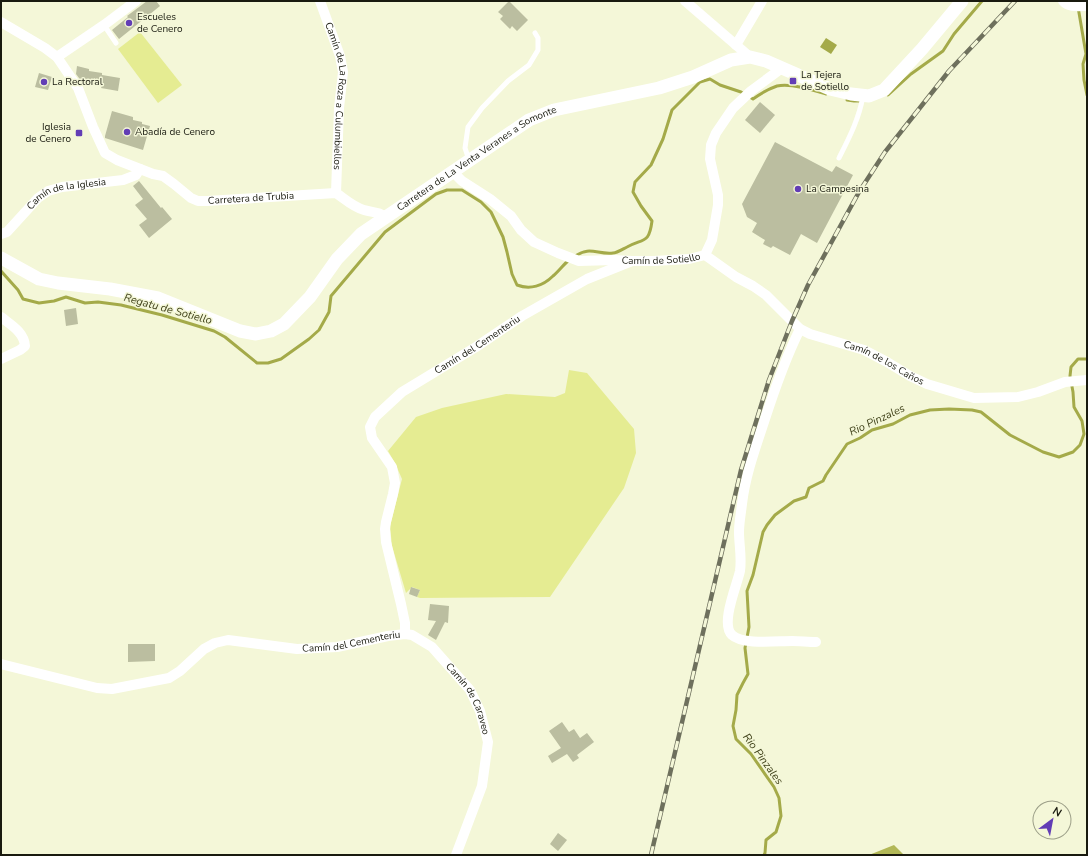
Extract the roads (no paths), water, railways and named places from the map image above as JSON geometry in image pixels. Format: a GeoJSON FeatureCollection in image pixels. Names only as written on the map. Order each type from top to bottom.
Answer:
{"type":"FeatureCollection","features":[{"type":"Feature","properties":{"kind":"street"},"geometry":{"type":"LineString","coordinates":[[57,57],[136,1]]}},
{"type":"Feature","properties":{"kind":"street","name":"Camín de La Roza a Culumbiellos"},"geometry":{"type":"LineString","coordinates":[[320,1],[340,56],[343,72],[339,108],[336,193]]}},
{"type":"Feature","properties":{"kind":"street"},"geometry":{"type":"LineString","coordinates":[[685,1],[750,56],[766,61],[830,88],[851,94],[869,96],[884,90],[962,1]]}},
{"type":"Feature","properties":{"kind":"street"},"geometry":{"type":"LineString","coordinates":[[736,45],[762,1]]}},
{"type":"Feature","properties":{"kind":"street"},"geometry":{"type":"LineString","coordinates":[[1068,4],[1085,6]]}},
{"type":"Feature","properties":{"kind":"street","name":"Carretera de Trubia"},"geometry":{"type":"LineString","coordinates":[[1,22],[45,48],[57,57],[78,88],[93,128],[105,153],[117,160],[163,176],[191,198],[198,201],[207,201],[336,193]]}},
{"type":"Feature","properties":{"kind":"street","name":"Carretera de La Venta Veranes a Somonte"},"geometry":{"type":"LineString","coordinates":[[1,258],[39,279],[58,283],[110,289],[158,298],[240,331],[256,334],[272,331],[284,324],[310,297],[337,259],[361,234],[529,120],[554,110],[659,88],[692,77],[731,60],[750,56]]}},
{"type":"Feature","properties":{"kind":"street","name":"Camín de Sotiello"},"geometry":{"type":"LineString","coordinates":[[453,172],[462,181],[490,199],[511,216],[521,230],[534,242],[558,254],[579,261],[614,260],[654,262],[705,255],[712,240],[718,205],[718,195],[710,159],[711,145],[716,133],[733,108],[748,94],[782,68]]}},
{"type":"Feature","properties":{"kind":"street","name":"Camín de la Iglesia"},"geometry":{"type":"LineString","coordinates":[[1,234],[6,232],[38,198],[48,191],[62,187],[123,180],[136,175],[140,169]]}},
{"type":"Feature","properties":{"kind":"street"},"geometry":{"type":"LineString","coordinates":[[336,193],[351,204],[363,210],[382,214],[386,218]]}},
{"type":"Feature","properties":{"kind":"street","name":"Camín de los Caños"},"geometry":{"type":"LineString","coordinates":[[705,255],[736,277],[766,295],[800,329],[810,334],[864,350],[927,384],[974,398],[1018,396],[1038,392],[1065,382],[1083,380]]}},
{"type":"Feature","properties":{"kind":"street","name":"Camín del Cementeriu"},"geometry":{"type":"LineString","coordinates":[[1,664],[97,688],[112,689],[169,678],[180,671],[204,649],[215,643],[228,640],[297,649],[337,647],[388,636],[405,634],[405,623],[386,542],[385,530],[395,483],[392,468],[372,438],[370,427],[376,417],[402,392],[476,347],[522,316],[588,279],[632,261]]}},
{"type":"Feature","properties":{"kind":"street"},"geometry":{"type":"LineString","coordinates":[[1,317],[21,333],[24,339],[24,346],[20,350],[1,359]]}},
{"type":"Feature","properties":{"kind":"street"},"geometry":{"type":"LineString","coordinates":[[800,329],[784,363],[774,391],[757,443],[745,488],[739,532],[741,558],[740,572],[732,596],[728,615],[728,627],[731,635],[740,639],[753,641],[816,642]]}},
{"type":"Feature","properties":{"kind":"street","name":"Camín de Caraveo"},"geometry":{"type":"LineString","coordinates":[[405,634],[412,635],[432,647],[470,690],[480,711],[488,742],[482,786],[456,855]]}},
{"type":"Feature","properties":{"kind":"lane"},"geometry":{"type":"LineString","coordinates":[[104,25],[116,43]]}},
{"type":"Feature","properties":{"kind":"lane"},"geometry":{"type":"LineString","coordinates":[[470,160],[465,148],[468,127],[482,108],[508,81],[529,65],[538,50],[538,38],[535,33]]}},
{"type":"Feature","properties":{"kind":"lane"},"geometry":{"type":"LineString","coordinates":[[839,158],[855,124],[861,107],[863,95]]}},
{"type":"Feature","properties":{"kind":"waterway","name":"Regatu de Sotiello"},"geometry":{"type":"LineString","coordinates":[[888,95],[911,74],[943,51],[954,34],[982,1]]}},
{"type":"Feature","properties":{"kind":"waterway","name":"Rio Pinzales"},"geometry":{"type":"LineString","coordinates":[[1077,1],[1086,54],[1083,64],[1087,95]]}},
{"type":"Feature","properties":{"kind":"waterway","name":"Regatu de Sotiello"},"geometry":{"type":"LineString","coordinates":[[574,257],[580,253],[589,251],[615,253],[642,241],[647,237],[652,221],[633,192],[635,182],[651,165],[663,139],[672,110],[700,82],[710,79],[720,85],[741,92],[753,99],[761,93],[783,85],[802,87],[826,94]]}},
{"type":"Feature","properties":{"kind":"waterway","name":"Regatu de Sotiello"},"geometry":{"type":"LineString","coordinates":[[847,100],[862,101]]}},
{"type":"Feature","properties":{"kind":"waterway","name":"Regatu de Sotiello"},"geometry":{"type":"LineString","coordinates":[[1,271],[18,290],[23,299],[39,303],[54,301],[66,297],[85,303],[98,302],[121,305],[162,315],[214,331],[225,337],[257,363],[268,363],[281,359],[319,330],[329,312],[331,296],[385,232],[436,194],[447,190],[462,190],[481,202],[491,212],[503,237],[512,274],[517,285],[527,287],[541,285],[569,260]]}},
{"type":"Feature","properties":{"kind":"waterway","name":"Rio Pinzales"},"geometry":{"type":"LineString","coordinates":[[764,855],[766,840],[776,832],[781,816],[779,798],[774,787],[751,754],[736,739],[733,726],[737,695],[748,674],[745,648],[749,627],[747,591],[753,575],[763,532],[767,525],[775,515],[794,501],[806,497],[809,488],[823,481],[847,444],[872,430],[893,424],[910,415],[930,410],[949,409],[981,412],[1010,435],[1043,452],[1059,457],[1073,452],[1080,445],[1084,434],[1082,421],[1074,407],[1070,376],[1071,367],[1078,359],[1087,359]]}},
{"type":"Feature","properties":{"kind":"railway"},"geometry":{"type":"LineString","coordinates":[[651,855],[741,470],[769,380],[792,321],[808,285],[859,192],[885,152],[949,71],[1015,1]]}},
{"type":"Feature","properties":{"kind":"place","name":"Escueles de Cenero"},"geometry":{"type":"Point","coordinates":[129,23]}},
{"type":"Feature","properties":{"kind":"place","name":"La Tejera de Sotiello"},"geometry":{"type":"Point","coordinates":[793,81]}},
{"type":"Feature","properties":{"kind":"place","name":"La Rectoral"},"geometry":{"type":"Point","coordinates":[44,82]}},
{"type":"Feature","properties":{"kind":"place","name":"Abadía de Cenero"},"geometry":{"type":"Point","coordinates":[127,132]}},
{"type":"Feature","properties":{"kind":"place","name":"Iglesia de Cenero"},"geometry":{"type":"Point","coordinates":[79,133]}},
{"type":"Feature","properties":{"kind":"place","name":"La Campesina"},"geometry":{"type":"Point","coordinates":[798,189]}}]}
